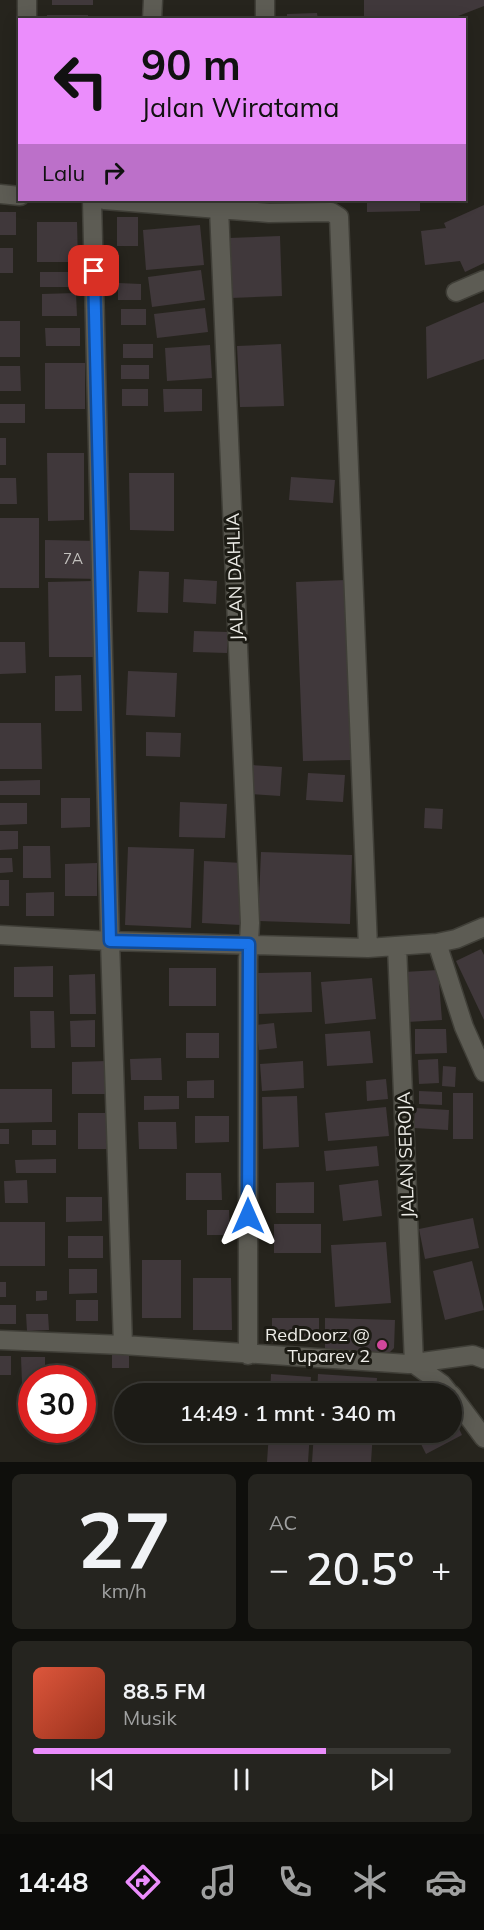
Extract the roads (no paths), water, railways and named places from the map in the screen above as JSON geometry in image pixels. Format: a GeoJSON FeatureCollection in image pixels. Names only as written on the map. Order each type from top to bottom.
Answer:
{"type":"FeatureCollection","features":[{"type":"Feature","properties":{"kind":"street"},"geometry":{"type":"LineString","coordinates":[[27,0],[27,18]]}},
{"type":"Feature","properties":{"kind":"street"},"geometry":{"type":"LineString","coordinates":[[152,18],[153,0]]}},
{"type":"Feature","properties":{"kind":"street"},"geometry":{"type":"LineString","coordinates":[[265,0],[265,18]]}},
{"type":"Feature","properties":{"kind":"street"},"geometry":{"type":"LineString","coordinates":[[0,194],[18,196]]}},
{"type":"Feature","properties":{"kind":"street"},"geometry":{"type":"LineString","coordinates":[[92,201],[110,941],[123,1345]]}},
{"type":"Feature","properties":{"kind":"street"},"geometry":{"type":"LineString","coordinates":[[126,201],[219,209],[268,206],[331,212],[337,214],[339,218],[368,948]]}},
{"type":"Feature","properties":{"kind":"street","name":"JALAN DAHLIA"},"geometry":{"type":"LineString","coordinates":[[219,209],[249,899],[248,1355]]}},
{"type":"Feature","properties":{"kind":"street"},"geometry":{"type":"LineString","coordinates":[[456,292],[484,280]]}},
{"type":"Feature","properties":{"kind":"street"},"geometry":{"type":"LineString","coordinates":[[0,934],[110,941],[368,948],[437,943],[456,939],[484,927]]}},
{"type":"Feature","properties":{"kind":"street"},"geometry":{"type":"LineString","coordinates":[[437,943],[464,1028],[484,1072]]}},
{"type":"Feature","properties":{"kind":"street","name":"JALAN SEROJA"},"geometry":{"type":"LineString","coordinates":[[397,946],[414,1364]]}},
{"type":"Feature","properties":{"kind":"street"},"geometry":{"type":"LineString","coordinates":[[0,1340],[123,1345],[248,1355],[414,1364],[473,1355],[484,1359]]}},
{"type":"Feature","properties":{"kind":"street"},"geometry":{"type":"LineString","coordinates":[[414,1364],[441,1383]]}},
{"type":"Feature","properties":{"kind":"street"},"geometry":{"type":"LineString","coordinates":[[462,1409],[484,1438]]}},
{"type":"Feature","properties":{"kind":"place","name":"RedDoorz @ Tuparev 2"},"geometry":{"type":"Point","coordinates":[382,1345]}}]}
